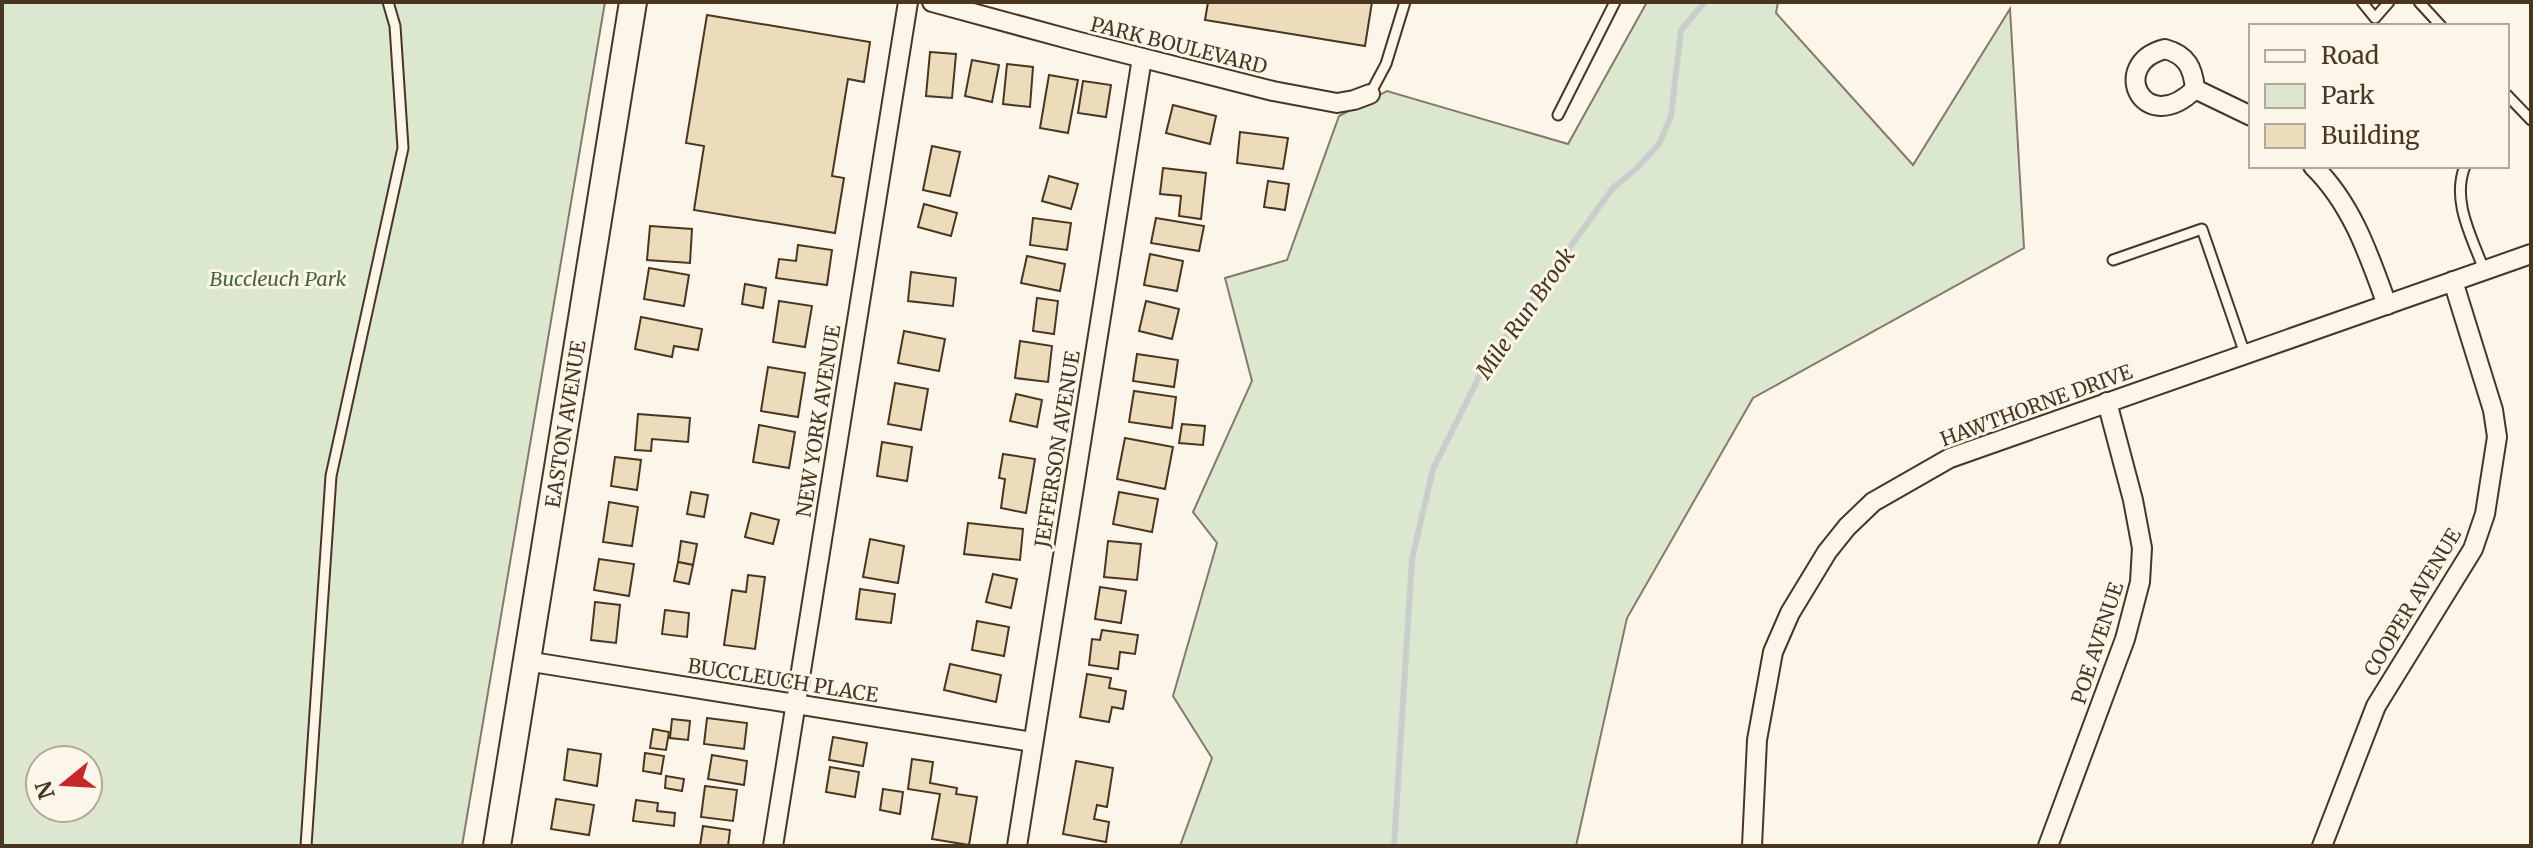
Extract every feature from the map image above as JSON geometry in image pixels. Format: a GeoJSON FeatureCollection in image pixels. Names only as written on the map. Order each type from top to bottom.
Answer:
{"type":"FeatureCollection","features":[{"type":"Feature","properties":{"kind":"street","name":"EASTON AVENUE"},"geometry":{"type":"LineString","coordinates":[[497,846],[633,2]]}},
{"type":"Feature","properties":{"kind":"street","name":"NEW YORK AVENUE"},"geometry":{"type":"LineString","coordinates":[[773,846],[908,2]]}},
{"type":"Feature","properties":{"kind":"street","name":"PARK BOULEVARD"},"geometry":{"type":"LineString","coordinates":[[932,2],[1273,91],[1337,103],[1370,94]]}},
{"type":"Feature","properties":{"kind":"street","name":"JEFFERSON AVENUE"},"geometry":{"type":"LineString","coordinates":[[1017,846],[1142,58]]}},
{"type":"Feature","properties":{"kind":"street"},"geometry":{"type":"LineString","coordinates":[[2195,89],[2249,115]]}},
{"type":"Feature","properties":{"kind":"street"},"geometry":{"type":"LineString","coordinates":[[2315,168],[2327,180],[2362,235],[2387,305]]}},
{"type":"Feature","properties":{"kind":"street","name":"HAWTHORNE DRIVE"},"geometry":{"type":"LineString","coordinates":[[1752,846],[1757,740],[1773,652],[1790,613],[1827,552],[1873,502],[1950,458],[2531,254]]}},
{"type":"Feature","properties":{"kind":"street","name":"COOPER AVENUE"},"geometry":{"type":"LineString","coordinates":[[2322,846],[2376,706],[2473,549],[2485,514],[2497,437],[2493,410],[2453,281]]}},
{"type":"Feature","properties":{"kind":"street","name":"POE AVENUE"},"geometry":{"type":"LineString","coordinates":[[2048,846],[2125,639],[2140,582],[2140,536],[2107,402]]}},
{"type":"Feature","properties":{"kind":"street","name":"BUCCLEUCH PLACE"},"geometry":{"type":"LineString","coordinates":[[526,661],[1033,742]]}},
{"type":"Feature","properties":{"kind":"lane"},"geometry":{"type":"LineString","coordinates":[[306,846],[331,476],[403,148],[395,26],[388,2]]}},
{"type":"Feature","properties":{"kind":"lane"},"geometry":{"type":"LineString","coordinates":[[1370,94],[1386,64],[1405,2]]}},
{"type":"Feature","properties":{"kind":"lane"},"geometry":{"type":"LineString","coordinates":[[1558,115],[1615,2]]}},
{"type":"Feature","properties":{"kind":"lane"},"geometry":{"type":"LineString","coordinates":[[2362,2],[2375,18],[2389,2]]}},
{"type":"Feature","properties":{"kind":"lane"},"geometry":{"type":"LineString","coordinates":[[2419,2],[2439,24]]}},
{"type":"Feature","properties":{"kind":"lane"},"geometry":{"type":"LineString","coordinates":[[2509,97],[2531,120]]}},
{"type":"Feature","properties":{"kind":"lane"},"geometry":{"type":"LineString","coordinates":[[2464,168],[2459,197],[2484,270]]}},
{"type":"Feature","properties":{"kind":"lane"},"geometry":{"type":"LineString","coordinates":[[2113,260],[2202,229],[2245,354]]}},
{"type":"Feature","properties":{"kind":"green space","name":"Buccleuch Park"},"geometry":{"type":"Polygon","coordinates":[[[2,2],[605,2],[462,846],[2,846],[2,2]]]}},
{"type":"Feature","properties":{"kind":"green space"},"geometry":{"type":"Polygon","coordinates":[[[1647,2],[1778,2],[1776,13],[1913,165],[2010,9],[2024,248],[1753,398],[1627,618],[1576,846],[1180,846],[1212,758],[1173,696],[1217,543],[1193,512],[1252,381],[1225,278],[1287,260],[1339,116],[1387,91],[1568,144],[1647,2]]]}},
{"type":"Feature","properties":{"kind":"building"},"geometry":{"type":"Polygon","coordinates":[[[1208,2],[1372,2],[1365,46],[1205,20],[1208,2]]]}},
{"type":"Feature","properties":{"kind":"building"},"geometry":{"type":"Polygon","coordinates":[[[707,15],[870,42],[864,82],[848,79],[832,176],[844,178],[835,233],[694,210],[704,146],[686,143],[707,15]]]}},
{"type":"Feature","properties":{"kind":"building"},"geometry":{"type":"Polygon","coordinates":[[[930,52],[956,54],[952,98],[926,96],[930,52]]]}},
{"type":"Feature","properties":{"kind":"building"},"geometry":{"type":"Polygon","coordinates":[[[972,60],[999,65],[992,102],[965,96],[972,60]]]}},
{"type":"Feature","properties":{"kind":"building"},"geometry":{"type":"Polygon","coordinates":[[[1007,64],[1033,67],[1030,107],[1003,104],[1007,64]]]}},
{"type":"Feature","properties":{"kind":"building"},"geometry":{"type":"Polygon","coordinates":[[[1049,75],[1078,80],[1068,133],[1040,128],[1049,75]]]}},
{"type":"Feature","properties":{"kind":"building"},"geometry":{"type":"Polygon","coordinates":[[[1083,81],[1111,85],[1106,117],[1078,113],[1083,81]]]}},
{"type":"Feature","properties":{"kind":"building"},"geometry":{"type":"Polygon","coordinates":[[[1173,105],[1216,116],[1210,144],[1166,133],[1173,105]]]}},
{"type":"Feature","properties":{"kind":"building"},"geometry":{"type":"Polygon","coordinates":[[[1240,132],[1288,138],[1283,169],[1237,163],[1240,132]]]}},
{"type":"Feature","properties":{"kind":"building"},"geometry":{"type":"Polygon","coordinates":[[[932,146],[960,152],[950,196],[923,190],[932,146]]]}},
{"type":"Feature","properties":{"kind":"building"},"geometry":{"type":"Polygon","coordinates":[[[1163,168],[1206,173],[1201,219],[1179,216],[1181,196],[1160,194],[1163,168]]]}},
{"type":"Feature","properties":{"kind":"building"},"geometry":{"type":"Polygon","coordinates":[[[1049,176],[1078,184],[1071,209],[1042,201],[1049,176]]]}},
{"type":"Feature","properties":{"kind":"building"},"geometry":{"type":"Polygon","coordinates":[[[1268,181],[1289,184],[1285,210],[1264,207],[1268,181]]]}},
{"type":"Feature","properties":{"kind":"building"},"geometry":{"type":"Polygon","coordinates":[[[924,204],[957,213],[951,236],[918,227],[924,204]]]}},
{"type":"Feature","properties":{"kind":"building"},"geometry":{"type":"Polygon","coordinates":[[[1033,218],[1071,223],[1067,250],[1030,245],[1033,218]]]}},
{"type":"Feature","properties":{"kind":"building"},"geometry":{"type":"Polygon","coordinates":[[[1156,218],[1204,226],[1199,251],[1151,243],[1156,218]]]}},
{"type":"Feature","properties":{"kind":"building"},"geometry":{"type":"Polygon","coordinates":[[[650,226],[692,229],[690,263],[647,260],[650,226]]]}},
{"type":"Feature","properties":{"kind":"building"},"geometry":{"type":"Polygon","coordinates":[[[798,245],[832,250],[827,285],[776,278],[779,259],[796,261],[798,245]]]}},
{"type":"Feature","properties":{"kind":"building"},"geometry":{"type":"Polygon","coordinates":[[[1150,254],[1183,261],[1177,291],[1144,285],[1150,254]]]}},
{"type":"Feature","properties":{"kind":"building"},"geometry":{"type":"Polygon","coordinates":[[[1027,256],[1065,264],[1060,291],[1021,283],[1027,256]]]}},
{"type":"Feature","properties":{"kind":"building"},"geometry":{"type":"Polygon","coordinates":[[[649,268],[689,275],[684,306],[644,299],[649,268]]]}},
{"type":"Feature","properties":{"kind":"building"},"geometry":{"type":"Polygon","coordinates":[[[911,272],[956,278],[953,306],[908,301],[911,272]]]}},
{"type":"Feature","properties":{"kind":"building"},"geometry":{"type":"Polygon","coordinates":[[[745,284],[766,288],[763,308],[742,304],[745,284]]]}},
{"type":"Feature","properties":{"kind":"building"},"geometry":{"type":"Polygon","coordinates":[[[1037,298],[1058,301],[1054,334],[1033,331],[1037,298]]]}},
{"type":"Feature","properties":{"kind":"building"},"geometry":{"type":"Polygon","coordinates":[[[779,301],[812,306],[805,347],[773,342],[779,301]]]}},
{"type":"Feature","properties":{"kind":"building"},"geometry":{"type":"Polygon","coordinates":[[[1146,301],[1179,309],[1172,339],[1139,331],[1146,301]]]}},
{"type":"Feature","properties":{"kind":"building"},"geometry":{"type":"Polygon","coordinates":[[[641,317],[702,329],[698,350],[674,346],[672,357],[635,349],[641,317]]]}},
{"type":"Feature","properties":{"kind":"building"},"geometry":{"type":"Polygon","coordinates":[[[904,331],[945,339],[939,371],[898,363],[904,331]]]}},
{"type":"Feature","properties":{"kind":"building"},"geometry":{"type":"Polygon","coordinates":[[[1020,341],[1052,346],[1048,382],[1015,378],[1020,341]]]}},
{"type":"Feature","properties":{"kind":"building"},"geometry":{"type":"Polygon","coordinates":[[[1137,354],[1178,360],[1174,387],[1133,381],[1137,354]]]}},
{"type":"Feature","properties":{"kind":"building"},"geometry":{"type":"Polygon","coordinates":[[[768,367],[805,373],[798,417],[761,411],[768,367]]]}},
{"type":"Feature","properties":{"kind":"building"},"geometry":{"type":"Polygon","coordinates":[[[895,383],[928,389],[921,430],[888,424],[895,383]]]}},
{"type":"Feature","properties":{"kind":"building"},"geometry":{"type":"Polygon","coordinates":[[[1134,391],[1176,397],[1172,428],[1129,422],[1134,391]]]}},
{"type":"Feature","properties":{"kind":"building"},"geometry":{"type":"Polygon","coordinates":[[[1016,394],[1042,400],[1037,427],[1010,421],[1016,394]]]}},
{"type":"Feature","properties":{"kind":"building"},"geometry":{"type":"Polygon","coordinates":[[[638,414],[690,418],[688,442],[652,439],[651,451],[635,450],[638,414]]]}},
{"type":"Feature","properties":{"kind":"building"},"geometry":{"type":"Polygon","coordinates":[[[1182,424],[1205,426],[1203,445],[1179,443],[1182,424]]]}},
{"type":"Feature","properties":{"kind":"building"},"geometry":{"type":"Polygon","coordinates":[[[759,425],[795,432],[789,468],[753,462],[759,425]]]}},
{"type":"Feature","properties":{"kind":"building"},"geometry":{"type":"Polygon","coordinates":[[[1125,438],[1173,447],[1165,489],[1117,479],[1125,438]]]}},
{"type":"Feature","properties":{"kind":"building"},"geometry":{"type":"Polygon","coordinates":[[[882,442],[912,447],[907,481],[877,476],[882,442]]]}},
{"type":"Feature","properties":{"kind":"building"},"geometry":{"type":"Polygon","coordinates":[[[1003,454],[1035,459],[1026,513],[1001,508],[1005,479],[999,478],[1003,454]]]}},
{"type":"Feature","properties":{"kind":"building"},"geometry":{"type":"Polygon","coordinates":[[[615,457],[641,460],[637,490],[611,486],[615,457]]]}},
{"type":"Feature","properties":{"kind":"building"},"geometry":{"type":"Polygon","coordinates":[[[691,492],[708,495],[704,517],[687,514],[691,492]]]}},
{"type":"Feature","properties":{"kind":"building"},"geometry":{"type":"Polygon","coordinates":[[[1119,492],[1158,499],[1152,532],[1113,524],[1119,492]]]}},
{"type":"Feature","properties":{"kind":"building"},"geometry":{"type":"Polygon","coordinates":[[[609,502],[638,507],[632,546],[603,542],[609,502]]]}},
{"type":"Feature","properties":{"kind":"building"},"geometry":{"type":"Polygon","coordinates":[[[751,513],[779,520],[773,544],[745,537],[751,513]]]}},
{"type":"Feature","properties":{"kind":"building"},"geometry":{"type":"Polygon","coordinates":[[[968,523],[1023,529],[1020,560],[964,554],[968,523]]]}},
{"type":"Feature","properties":{"kind":"building"},"geometry":{"type":"Polygon","coordinates":[[[870,539],[904,546],[898,583],[863,577],[870,539]]]}},
{"type":"Feature","properties":{"kind":"building"},"geometry":{"type":"Polygon","coordinates":[[[681,541],[697,544],[693,565],[678,562],[681,541]]]}},
{"type":"Feature","properties":{"kind":"building"},"geometry":{"type":"Polygon","coordinates":[[[1108,541],[1141,544],[1137,580],[1104,577],[1108,541]]]}},
{"type":"Feature","properties":{"kind":"building"},"geometry":{"type":"Polygon","coordinates":[[[599,559],[634,564],[629,596],[594,590],[599,559]]]}},
{"type":"Feature","properties":{"kind":"building"},"geometry":{"type":"Polygon","coordinates":[[[678,562],[693,565],[689,584],[674,581],[678,562]]]}},
{"type":"Feature","properties":{"kind":"building"},"geometry":{"type":"Polygon","coordinates":[[[993,574],[1017,579],[1011,608],[986,602],[993,574]]]}},
{"type":"Feature","properties":{"kind":"building"},"geometry":{"type":"Polygon","coordinates":[[[748,575],[765,577],[755,649],[724,645],[732,590],[746,592],[748,575]]]}},
{"type":"Feature","properties":{"kind":"building"},"geometry":{"type":"Polygon","coordinates":[[[1100,587],[1126,591],[1121,623],[1095,619],[1100,587]]]}},
{"type":"Feature","properties":{"kind":"building"},"geometry":{"type":"Polygon","coordinates":[[[860,589],[895,594],[891,623],[856,619],[860,589]]]}},
{"type":"Feature","properties":{"kind":"building"},"geometry":{"type":"Polygon","coordinates":[[[595,602],[620,605],[616,643],[591,640],[595,602]]]}},
{"type":"Feature","properties":{"kind":"building"},"geometry":{"type":"Polygon","coordinates":[[[665,610],[689,613],[687,637],[662,634],[665,610]]]}},
{"type":"Feature","properties":{"kind":"building"},"geometry":{"type":"Polygon","coordinates":[[[977,621],[1009,627],[1004,656],[972,650],[977,621]]]}},
{"type":"Feature","properties":{"kind":"building"},"geometry":{"type":"Polygon","coordinates":[[[1102,630],[1138,635],[1135,654],[1120,652],[1118,669],[1089,665],[1092,639],[1100,640],[1102,630]]]}},
{"type":"Feature","properties":{"kind":"building"},"geometry":{"type":"Polygon","coordinates":[[[950,664],[1001,675],[996,702],[944,690],[950,664]]]}},
{"type":"Feature","properties":{"kind":"building"},"geometry":{"type":"Polygon","coordinates":[[[1087,674],[1111,678],[1109,688],[1126,691],[1123,709],[1112,707],[1109,722],[1080,717],[1087,674]]]}},
{"type":"Feature","properties":{"kind":"building"},"geometry":{"type":"Polygon","coordinates":[[[707,718],[747,723],[744,749],[704,744],[707,718]]]}},
{"type":"Feature","properties":{"kind":"building"},"geometry":{"type":"Polygon","coordinates":[[[672,719],[690,721],[688,740],[670,738],[672,719]]]}},
{"type":"Feature","properties":{"kind":"building"},"geometry":{"type":"Polygon","coordinates":[[[653,729],[669,732],[666,750],[650,748],[653,729]]]}},
{"type":"Feature","properties":{"kind":"building"},"geometry":{"type":"Polygon","coordinates":[[[833,737],[867,743],[863,766],[829,760],[833,737]]]}},
{"type":"Feature","properties":{"kind":"building"},"geometry":{"type":"Polygon","coordinates":[[[568,749],[601,754],[597,786],[564,780],[568,749]]]}},
{"type":"Feature","properties":{"kind":"building"},"geometry":{"type":"Polygon","coordinates":[[[645,753],[664,756],[661,774],[643,771],[645,753]]]}},
{"type":"Feature","properties":{"kind":"building"},"geometry":{"type":"Polygon","coordinates":[[[712,755],[747,761],[744,785],[708,779],[712,755]]]}},
{"type":"Feature","properties":{"kind":"building"},"geometry":{"type":"Polygon","coordinates":[[[912,759],[933,762],[930,783],[957,788],[956,794],[977,797],[969,845],[932,839],[940,794],[908,789],[912,759]]]}},
{"type":"Feature","properties":{"kind":"building"},"geometry":{"type":"Polygon","coordinates":[[[1076,761],[1113,768],[1107,807],[1097,805],[1094,819],[1109,822],[1106,842],[1063,834],[1076,761]]]}},
{"type":"Feature","properties":{"kind":"building"},"geometry":{"type":"Polygon","coordinates":[[[830,767],[859,772],[855,797],[826,792],[830,767]]]}},
{"type":"Feature","properties":{"kind":"building"},"geometry":{"type":"Polygon","coordinates":[[[666,776],[684,779],[682,791],[665,788],[666,776]]]}},
{"type":"Feature","properties":{"kind":"building"},"geometry":{"type":"Polygon","coordinates":[[[705,786],[737,790],[733,821],[701,817],[705,786]]]}},
{"type":"Feature","properties":{"kind":"building"},"geometry":{"type":"Polygon","coordinates":[[[883,789],[903,792],[900,814],[880,810],[883,789]]]}},
{"type":"Feature","properties":{"kind":"building"},"geometry":{"type":"Polygon","coordinates":[[[556,799],[594,805],[589,835],[551,829],[556,799]]]}},
{"type":"Feature","properties":{"kind":"building"},"geometry":{"type":"Polygon","coordinates":[[[636,800],[658,803],[657,811],[675,813],[674,826],[633,821],[636,800]]]}},
{"type":"Feature","properties":{"kind":"building"},"geometry":{"type":"Polygon","coordinates":[[[703,826],[730,830],[728,846],[700,846],[703,826]]]}},
{"type":"Feature","properties":{"kind":"waterway","name":"Mile Run Brook"},"geometry":{"type":"LineString","coordinates":[[1394,846],[1412,559],[1433,469],[1485,365],[1612,189],[1659,144],[1671,116],[1681,30],[1705,2]]}}]}
